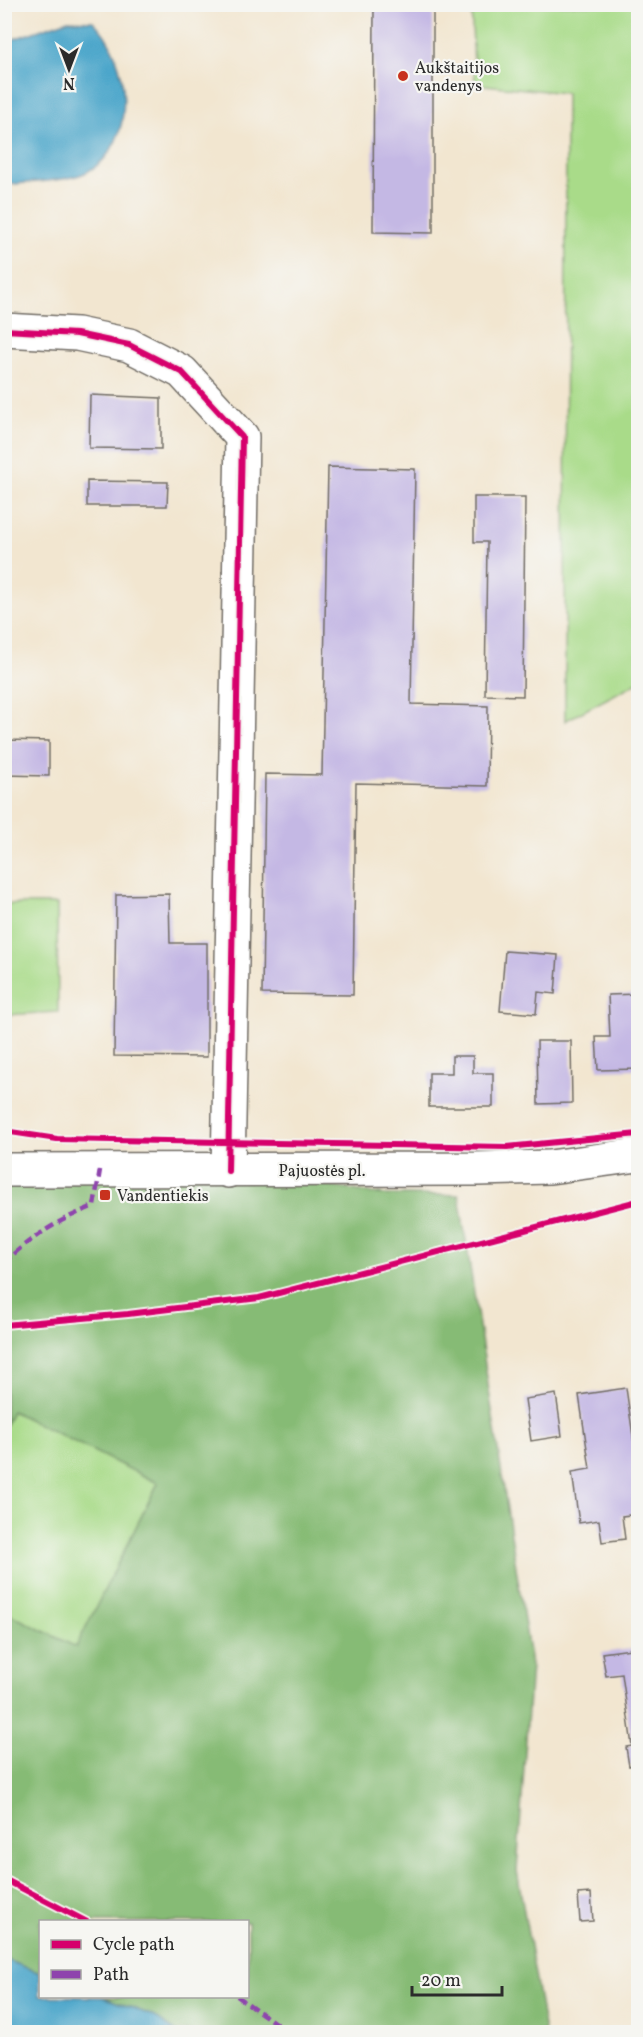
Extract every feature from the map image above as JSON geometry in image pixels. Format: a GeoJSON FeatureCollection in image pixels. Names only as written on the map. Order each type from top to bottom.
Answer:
{"type":"FeatureCollection","features":[{"type":"Feature","properties":{"kind":"street"},"geometry":{"type":"LineString","coordinates":[[4,330],[77,334],[129,345],[182,372],[242,437],[228,1171]]}},
{"type":"Feature","properties":{"kind":"street","name":"Pajuostės pl."},"geometry":{"type":"LineString","coordinates":[[4,1170],[228,1171],[550,1167],[639,1155]]}},
{"type":"Feature","properties":{"kind":"green space"},"geometry":{"type":"Polygon","coordinates":[[[471,5],[638,5],[638,682],[565,721],[566,93],[475,84],[471,5]]]}},
{"type":"Feature","properties":{"kind":"green space"},"geometry":{"type":"Polygon","coordinates":[[[5,904],[57,904],[58,1012],[5,1015],[5,904]]]}},
{"type":"Feature","properties":{"kind":"green space"},"geometry":{"type":"Polygon","coordinates":[[[5,1170],[228,1171],[386,1195],[459,1195],[531,1665],[517,1871],[545,2032],[177,2032],[151,2015],[106,1998],[249,1998],[249,1920],[39,1920],[39,1973],[5,1959],[5,1612],[76,1647],[158,1483],[12,1411],[5,1426],[5,1170]]]}},
{"type":"Feature","properties":{"kind":"green space"},"geometry":{"type":"Polygon","coordinates":[[[12,1411],[158,1483],[76,1648],[5,1612],[4,1426],[12,1411]]]}},
{"type":"Feature","properties":{"kind":"water"},"geometry":{"type":"Polygon","coordinates":[[[68,20],[93,21],[106,37],[115,56],[122,77],[124,100],[122,122],[115,142],[104,159],[87,172],[58,180],[5,185],[5,42],[68,20]]]}},
{"type":"Feature","properties":{"kind":"water"},"geometry":{"type":"Polygon","coordinates":[[[4,1959],[39,1973],[39,1998],[106,1998],[151,2015],[177,2032],[5,2032],[4,1959]]]}},
{"type":"Feature","properties":{"kind":"building","name":"Aukštaitijos vandenys"},"geometry":{"type":"Polygon","coordinates":[[[374,4],[433,4],[433,233],[373,232],[374,4]]]}},
{"type":"Feature","properties":{"kind":"building"},"geometry":{"type":"Polygon","coordinates":[[[90,395],[161,398],[161,449],[89,448],[90,395]]]}},
{"type":"Feature","properties":{"kind":"building"},"geometry":{"type":"Polygon","coordinates":[[[328,467],[415,469],[411,704],[488,706],[487,786],[356,783],[353,995],[262,994],[265,774],[322,775],[328,467]]]}},
{"type":"Feature","properties":{"kind":"building"},"geometry":{"type":"Polygon","coordinates":[[[87,481],[168,482],[167,506],[87,506],[87,481]]]}},
{"type":"Feature","properties":{"kind":"building"},"geometry":{"type":"Polygon","coordinates":[[[474,497],[525,497],[523,696],[485,695],[487,542],[474,542],[474,497]]]}},
{"type":"Feature","properties":{"kind":"building"},"geometry":{"type":"Polygon","coordinates":[[[4,740],[49,741],[49,776],[4,775],[4,740]]]}},
{"type":"Feature","properties":{"kind":"building"},"geometry":{"type":"Polygon","coordinates":[[[169,894],[170,943],[207,943],[207,1057],[114,1056],[116,895],[169,894]]]}},
{"type":"Feature","properties":{"kind":"building"},"geometry":{"type":"Polygon","coordinates":[[[505,951],[558,955],[555,994],[538,992],[536,1014],[500,1011],[505,951]]]}},
{"type":"Feature","properties":{"kind":"building"},"geometry":{"type":"Polygon","coordinates":[[[638,994],[638,1069],[598,1070],[596,1037],[610,1037],[608,995],[638,994]]]}},
{"type":"Feature","properties":{"kind":"building"},"geometry":{"type":"Polygon","coordinates":[[[537,1041],[571,1041],[572,1103],[538,1104],[537,1041]]]}},
{"type":"Feature","properties":{"kind":"building"},"geometry":{"type":"Polygon","coordinates":[[[452,1056],[473,1056],[473,1073],[493,1073],[493,1107],[429,1107],[429,1073],[452,1073],[452,1056]]]}},
{"type":"Feature","properties":{"kind":"building"},"geometry":{"type":"Polygon","coordinates":[[[626,1388],[638,1471],[638,1514],[622,1516],[625,1539],[602,1542],[599,1520],[579,1523],[572,1472],[590,1469],[579,1395],[626,1388]]]}},
{"type":"Feature","properties":{"kind":"building"},"geometry":{"type":"Polygon","coordinates":[[[556,1394],[562,1436],[531,1441],[525,1399],[556,1394]]]}},
{"type":"Feature","properties":{"kind":"building"},"geometry":{"type":"Polygon","coordinates":[[[638,1648],[638,1764],[629,1766],[626,1747],[632,1746],[622,1674],[606,1676],[602,1653],[638,1648]]]}},
{"type":"Feature","properties":{"kind":"building"},"geometry":{"type":"Polygon","coordinates":[[[591,1893],[593,1921],[580,1922],[578,1894],[591,1893]]]}},
{"type":"Feature","properties":{"kind":"marked path"},"geometry":{"type":"LineString","coordinates":[[4,1263],[46,1230],[94,1206],[100,1170]]}},
{"type":"Feature","properties":{"kind":"marked path"},"geometry":{"type":"LineString","coordinates":[[240,1998],[288,2032]]}},
{"type":"Feature","properties":{"kind":"cycle path"},"geometry":{"type":"LineString","coordinates":[[4,330],[77,334],[129,345],[182,372],[242,437],[228,1171]]}},
{"type":"Feature","properties":{"kind":"cycle path"},"geometry":{"type":"LineString","coordinates":[[4,1131],[57,1139],[507,1147],[638,1134]]}},
{"type":"Feature","properties":{"kind":"cycle path"},"geometry":{"type":"LineString","coordinates":[[4,1325],[128,1314],[259,1298],[638,1201]]}},
{"type":"Feature","properties":{"kind":"cycle path"},"geometry":{"type":"LineString","coordinates":[[4,1879],[83,1920]]}},
{"type":"Feature","properties":{"kind":"place","name":"Aukštaitijos vandenys"},"geometry":{"type":"Point","coordinates":[403,76]}},
{"type":"Feature","properties":{"kind":"place","name":"Vandentiekis"},"geometry":{"type":"Point","coordinates":[105,1195]}}]}
